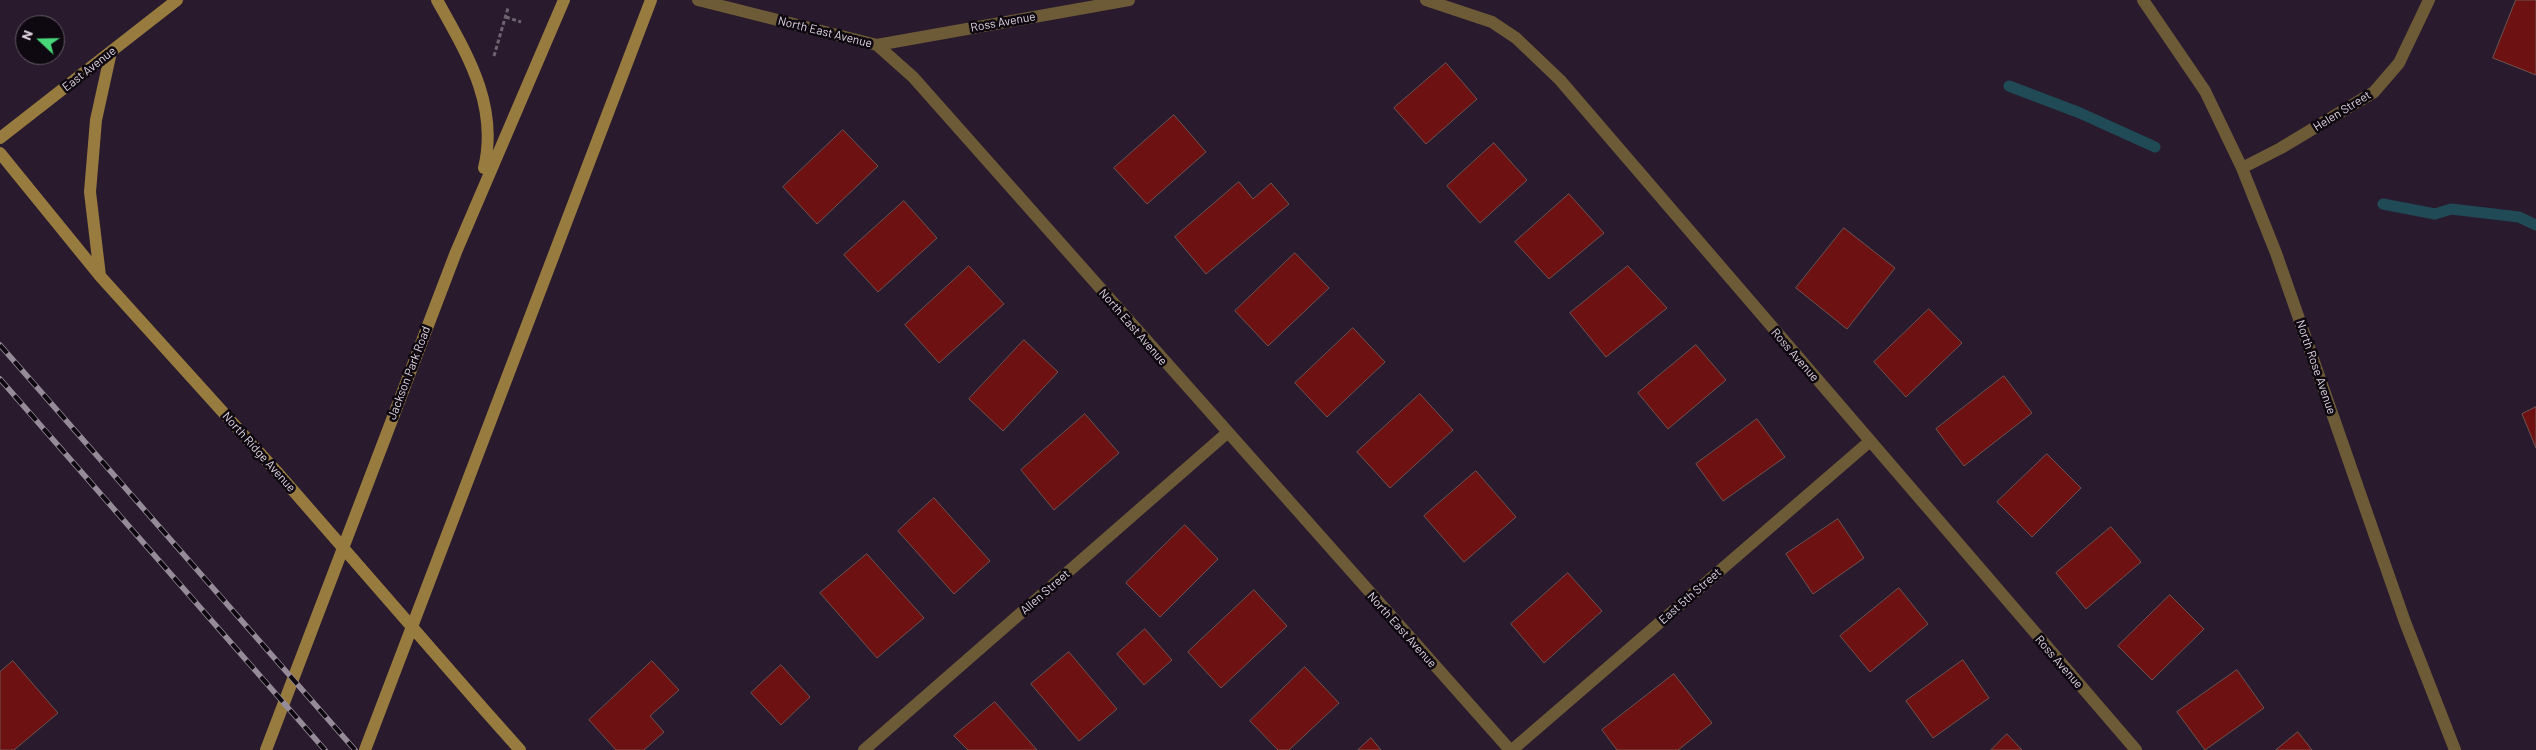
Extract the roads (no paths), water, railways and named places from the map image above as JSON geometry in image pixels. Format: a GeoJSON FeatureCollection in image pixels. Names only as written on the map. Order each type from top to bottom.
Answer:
{"type":"FeatureCollection","features":[{"type":"Feature","properties":{"kind":"main road","name":"East Avenue"},"geometry":{"type":"LineString","coordinates":[[0,138],[177,0]]}},
{"type":"Feature","properties":{"kind":"main road"},"geometry":{"type":"LineString","coordinates":[[438,0],[470,60],[489,124],[487,155],[478,199]]}},
{"type":"Feature","properties":{"kind":"main road","name":"Jackson Park Road"},"geometry":{"type":"LineString","coordinates":[[266,750],[478,199],[564,0]]}},
{"type":"Feature","properties":{"kind":"main road"},"geometry":{"type":"LineString","coordinates":[[365,750],[651,0]]}},
{"type":"Feature","properties":{"kind":"main road"},"geometry":{"type":"LineString","coordinates":[[100,276],[90,192],[96,120],[112,52]]}},
{"type":"Feature","properties":{"kind":"main road","name":"North Ridge Avenue"},"geometry":{"type":"LineString","coordinates":[[0,152],[100,276],[277,472],[520,750]]}},
{"type":"Feature","properties":{"kind":"street","name":"North East Avenue"},"geometry":{"type":"LineString","coordinates":[[698,0],[877,45],[913,77],[1227,433],[1511,750]]}},
{"type":"Feature","properties":{"kind":"street","name":"Ross Avenue"},"geometry":{"type":"LineString","coordinates":[[877,45],[1130,0]]}},
{"type":"Feature","properties":{"kind":"street","name":"Ross Avenue"},"geometry":{"type":"LineString","coordinates":[[1426,0],[1492,22],[1516,38],[1560,80],[1869,442],[2136,750]]}},
{"type":"Feature","properties":{"kind":"street","name":"North Rose Avenue"},"geometry":{"type":"LineString","coordinates":[[2143,0],[2205,91],[2242,168],[2276,253],[2405,622],[2455,750]]}},
{"type":"Feature","properties":{"kind":"street","name":"Helen Street"},"geometry":{"type":"LineString","coordinates":[[2242,168],[2282,148],[2374,92],[2399,63],[2429,0]]}},
{"type":"Feature","properties":{"kind":"street","name":"Allen Street"},"geometry":{"type":"LineString","coordinates":[[864,750],[1227,433]]}},
{"type":"Feature","properties":{"kind":"street","name":"East 5th Street"},"geometry":{"type":"LineString","coordinates":[[1511,750],[1869,442]]}},
{"type":"Feature","properties":{"kind":"waterway"},"geometry":{"type":"LineString","coordinates":[[2009,86],[2080,113],[2155,147]]}},
{"type":"Feature","properties":{"kind":"waterway"},"geometry":{"type":"LineString","coordinates":[[2383,204],[2435,214],[2451,209],[2519,217],[2536,225]]}},
{"type":"Feature","properties":{"kind":"railway"},"geometry":{"type":"LineString","coordinates":[[0,345],[355,750]]}},
{"type":"Feature","properties":{"kind":"railway"},"geometry":{"type":"LineString","coordinates":[[0,379],[325,750]]}}]}
